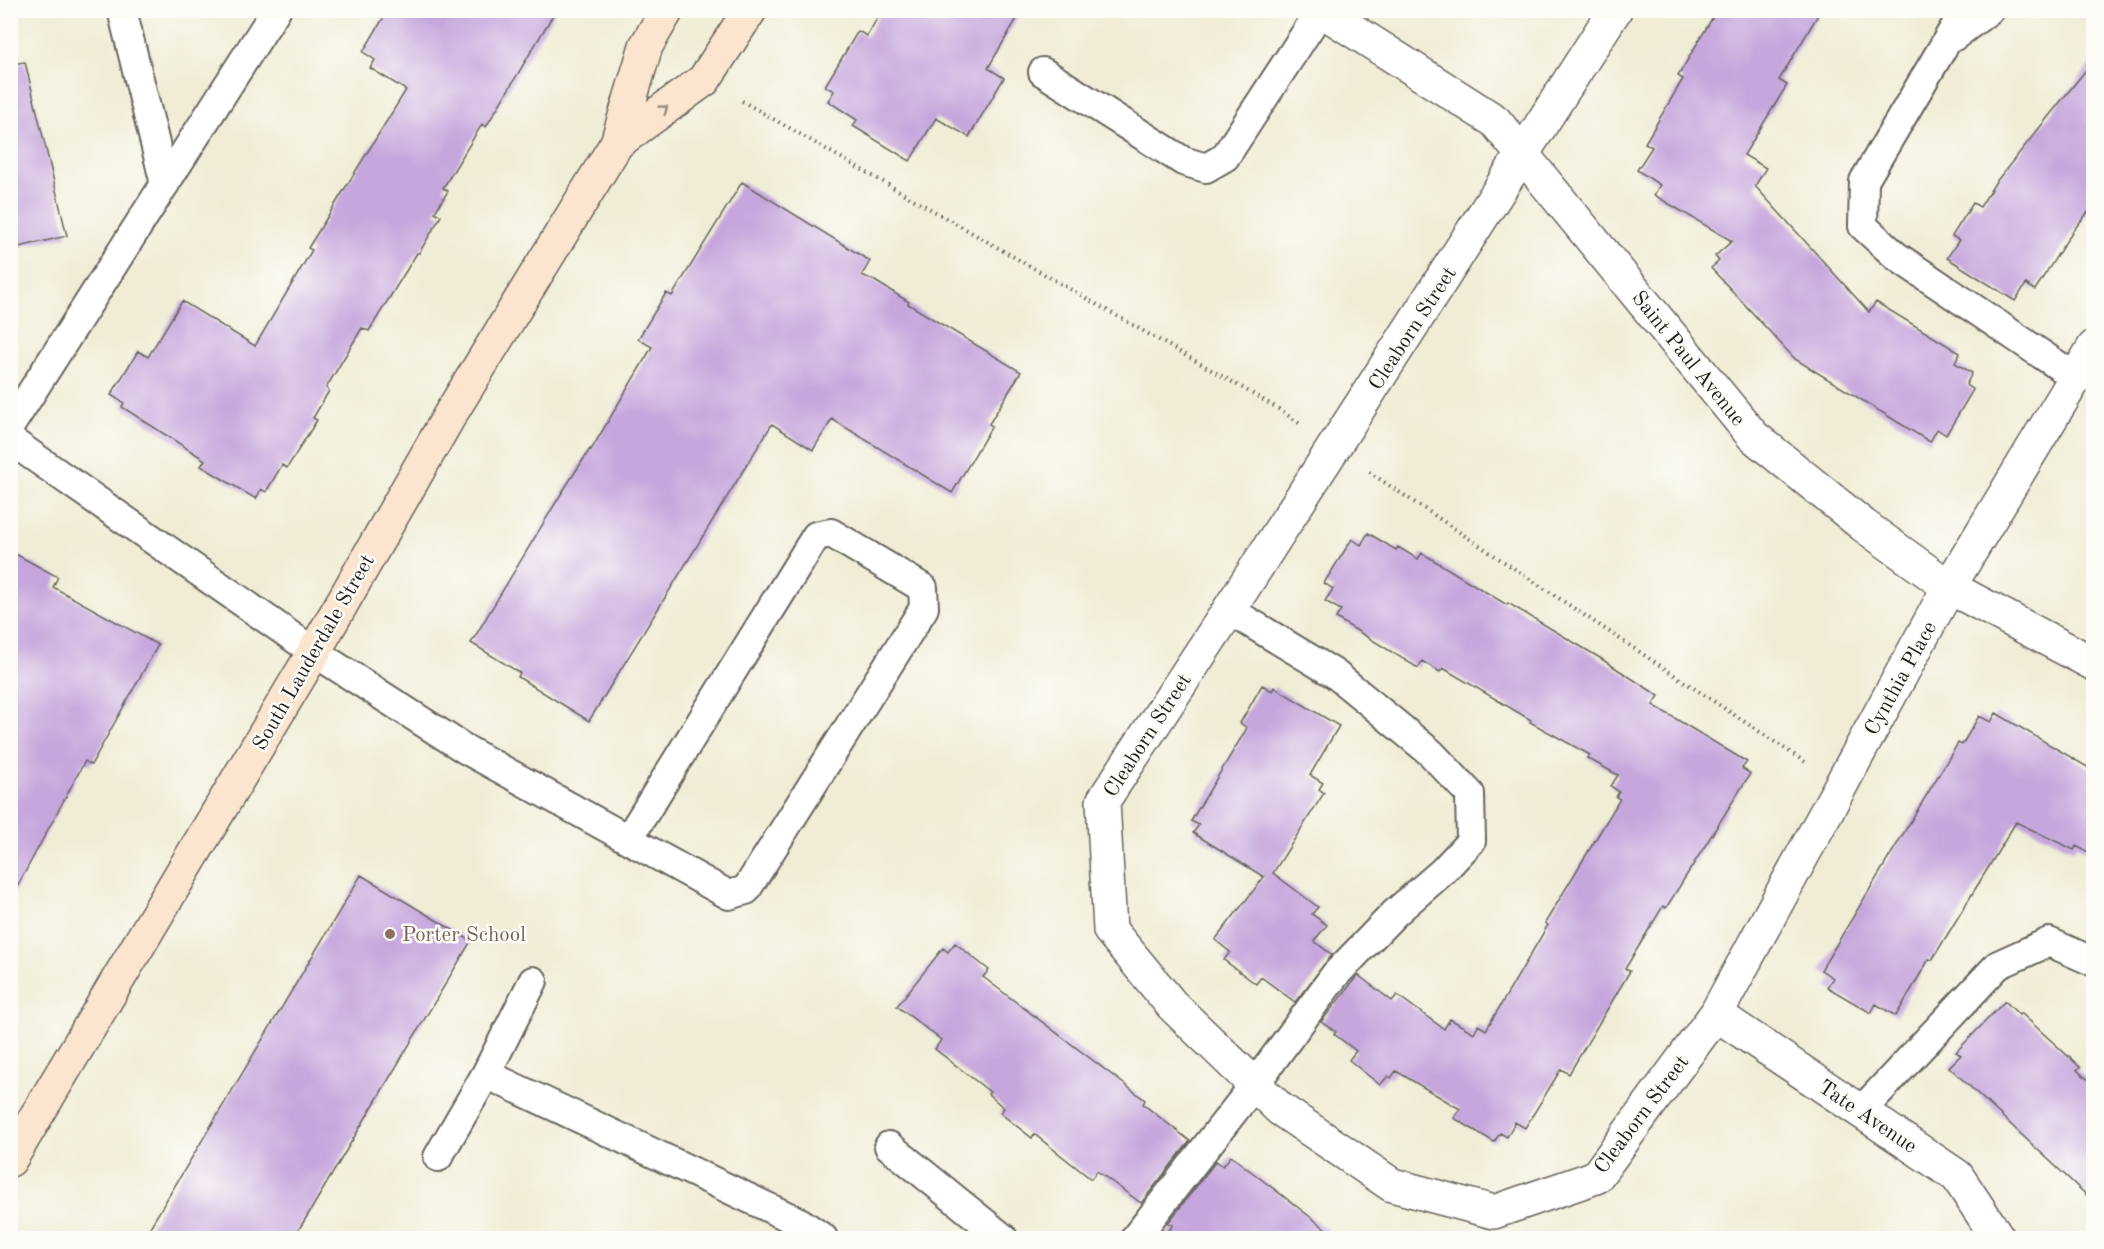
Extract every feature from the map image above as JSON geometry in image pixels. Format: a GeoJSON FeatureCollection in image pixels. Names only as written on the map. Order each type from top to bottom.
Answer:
{"type":"FeatureCollection","features":[{"type":"Feature","properties":{"kind":"street","name":"South Lauderdale Street"},"geometry":{"type":"LineString","coordinates":[[10,1160],[314,652],[451,413],[617,143],[646,46],[667,10]]}},
{"type":"Feature","properties":{"kind":"street","name":"South Lauderdale Street"},"geometry":{"type":"LineString","coordinates":[[617,143],[704,80],[750,10]]}},
{"type":"Feature","properties":{"kind":"street","name":"Saint Paul Avenue"},"geometry":{"type":"LineString","coordinates":[[1321,10],[1495,121],[1753,436],[1863,525],[1949,587],[2094,664]]}},
{"type":"Feature","properties":{"kind":"street","name":"Cleaborn Street"},"geometry":{"type":"LineString","coordinates":[[1615,10],[1524,155],[1229,610],[1102,801],[1110,930],[1172,1005],[1280,1109],[1392,1185],[1494,1212],[1596,1177],[1716,1014]]}},
{"type":"Feature","properties":{"kind":"street","name":"Cynthia Place"},"geometry":{"type":"LineString","coordinates":[[1716,1014],[1949,587],[2094,347]]}},
{"type":"Feature","properties":{"kind":"street","name":"Tate Avenue"},"geometry":{"type":"LineString","coordinates":[[1716,1014],[1957,1176],[1998,1239]]}},
{"type":"Feature","properties":{"kind":"lane"},"geometry":{"type":"LineString","coordinates":[[122,10],[165,184]]}},
{"type":"Feature","properties":{"kind":"lane"},"geometry":{"type":"LineString","coordinates":[[10,426],[276,10]]}},
{"type":"Feature","properties":{"kind":"lane"},"geometry":{"type":"LineString","coordinates":[[1043,72],[1183,160],[1206,168],[1225,157],[1321,10]]}},
{"type":"Feature","properties":{"kind":"lane"},"geometry":{"type":"LineString","coordinates":[[1965,10],[1864,181],[1863,226],[1896,256],[2075,377]]}},
{"type":"Feature","properties":{"kind":"lane"},"geometry":{"type":"LineString","coordinates":[[1946,42],[1989,10]]}},
{"type":"Feature","properties":{"kind":"lane"},"geometry":{"type":"LineString","coordinates":[[10,440],[314,652],[465,748],[729,895],[746,890],[924,608],[923,588],[831,533],[816,536],[628,838]]}},
{"type":"Feature","properties":{"kind":"lane"},"geometry":{"type":"LineString","coordinates":[[1135,1239],[1255,1084],[1335,975],[1395,913],[1443,871],[1471,841],[1470,794],[1431,753],[1335,675],[1229,610]]}},
{"type":"Feature","properties":{"kind":"lane"},"geometry":{"type":"LineString","coordinates":[[1861,1111],[1998,965],[2049,942],[2094,962]]}},
{"type":"Feature","properties":{"kind":"lane"},"geometry":{"type":"LineString","coordinates":[[438,1157],[486,1074],[532,981]]}},
{"type":"Feature","properties":{"kind":"lane"},"geometry":{"type":"LineString","coordinates":[[486,1074],[801,1223],[823,1239]]}},
{"type":"Feature","properties":{"kind":"lane"},"geometry":{"type":"LineString","coordinates":[[889,1146],[1003,1239]]}},
{"type":"Feature","properties":{"kind":"path"},"geometry":{"type":"LineString","coordinates":[[704,80],[1274,406],[1840,786]]}},
{"type":"Feature","properties":{"kind":"building"},"geometry":{"type":"Polygon","coordinates":[[[388,10],[556,10],[486,127],[482,124],[443,188],[448,191],[435,212],[441,216],[419,253],[369,331],[362,328],[326,388],[329,391],[313,418],[317,420],[287,468],[282,465],[266,492],[261,489],[256,499],[201,466],[205,460],[122,407],[124,403],[111,395],[138,351],[148,357],[182,301],[255,346],[312,250],[308,248],[406,90],[370,68],[375,60],[363,52],[388,10]]]}},
{"type":"Feature","properties":{"kind":"building"},"geometry":{"type":"Polygon","coordinates":[[[882,10],[1022,10],[988,68],[1004,78],[969,137],[936,118],[910,161],[853,126],[857,120],[828,101],[834,91],[825,86],[858,31],[867,36],[882,10]]]}},
{"type":"Feature","properties":{"kind":"building"},"geometry":{"type":"Polygon","coordinates":[[[1717,10],[1821,10],[1779,80],[1787,85],[1744,155],[1766,168],[1755,186],[1869,312],[1876,302],[1960,353],[1955,363],[1972,373],[1966,385],[1973,390],[1946,435],[1937,429],[1930,442],[1795,359],[1711,268],[1719,261],[1715,256],[1732,241],[1654,195],[1660,185],[1637,170],[1652,147],[1645,143],[1683,79],[1678,76],[1717,10]]]}},
{"type":"Feature","properties":{"kind":"building"},"geometry":{"type":"Polygon","coordinates":[[[2094,60],[2094,205],[2072,232],[2035,290],[2026,284],[2015,301],[1947,258],[1959,240],[1952,236],[1973,203],[1980,207],[1995,183],[2094,60]]]}},
{"type":"Feature","properties":{"kind":"building"},"geometry":{"type":"Polygon","coordinates":[[[25,62],[67,236],[10,249],[10,64],[25,62]]]}},
{"type":"Feature","properties":{"kind":"building"},"geometry":{"type":"Polygon","coordinates":[[[742,182],[870,261],[862,275],[1021,372],[989,424],[992,426],[952,493],[832,419],[813,450],[772,424],[589,721],[518,677],[520,673],[471,643],[652,347],[638,339],[666,293],[672,296],[742,182]]]}},
{"type":"Feature","properties":{"kind":"building"},"geometry":{"type":"Polygon","coordinates":[[[1368,533],[1396,550],[1398,547],[1418,559],[1422,553],[1600,658],[1659,696],[1653,705],[1747,762],[1742,768],[1750,774],[1666,908],[1663,906],[1625,969],[1630,971],[1569,1074],[1561,1069],[1525,1128],[1515,1122],[1507,1137],[1500,1133],[1494,1142],[1454,1118],[1460,1109],[1396,1071],[1391,1078],[1388,1076],[1380,1085],[1349,1060],[1356,1051],[1334,1034],[1336,1032],[1321,1022],[1358,975],[1392,1001],[1397,995],[1444,1029],[1450,1019],[1474,1033],[1478,1025],[1486,1030],[1548,925],[1545,923],[1620,799],[1616,797],[1619,792],[1611,786],[1618,775],[1587,758],[1590,755],[1530,722],[1531,720],[1443,668],[1440,672],[1422,661],[1418,668],[1336,618],[1341,610],[1325,601],[1333,589],[1324,583],[1352,539],[1361,545],[1368,533]]]}},
{"type":"Feature","properties":{"kind":"building"},"geometry":{"type":"Polygon","coordinates":[[[10,551],[58,577],[53,587],[158,645],[91,765],[85,761],[10,900],[10,551]]]}},
{"type":"Feature","properties":{"kind":"building"},"geometry":{"type":"Polygon","coordinates":[[[1262,685],[1272,691],[1274,687],[1339,726],[1310,775],[1323,783],[1319,789],[1324,793],[1273,873],[1318,907],[1312,914],[1327,925],[1314,941],[1332,955],[1295,1002],[1261,977],[1256,984],[1224,960],[1230,952],[1215,940],[1264,877],[1193,833],[1199,825],[1191,821],[1247,728],[1240,723],[1262,685]]]}},
{"type":"Feature","properties":{"kind":"building"},"geometry":{"type":"Polygon","coordinates":[[[1996,713],[2094,771],[2094,855],[2076,846],[2074,850],[2016,822],[1932,960],[1929,959],[1896,1016],[1876,1004],[1871,1013],[1827,987],[1833,978],[1821,970],[1958,743],[1962,745],[1979,716],[1991,722],[1996,713]]]}},
{"type":"Feature","properties":{"kind":"building"},"geometry":{"type":"Polygon","coordinates":[[[361,875],[471,941],[309,1213],[293,1239],[143,1239],[361,875]]]}},
{"type":"Feature","properties":{"kind":"building"},"geometry":{"type":"Polygon","coordinates":[[[955,943],[989,970],[983,977],[1145,1100],[1143,1104],[1190,1141],[1141,1203],[1097,1171],[1091,1179],[1034,1134],[1032,1138],[1000,1113],[1004,1108],[988,1094],[990,1092],[935,1049],[941,1040],[897,1006],[943,948],[948,952],[955,943]]]}},
{"type":"Feature","properties":{"kind":"building"},"geometry":{"type":"Polygon","coordinates":[[[2005,1001],[2080,1067],[2077,1070],[2094,1085],[2094,1202],[1949,1067],[1961,1055],[1956,1052],[2005,1001]]]}},
{"type":"Feature","properties":{"kind":"building"},"geometry":{"type":"Polygon","coordinates":[[[1231,1156],[1339,1239],[1163,1239],[1173,1225],[1168,1223],[1216,1161],[1223,1166],[1231,1156]]]}},
{"type":"Feature","properties":{"kind":"place","name":"Porter School"},"geometry":{"type":"Point","coordinates":[390,934]}}]}
